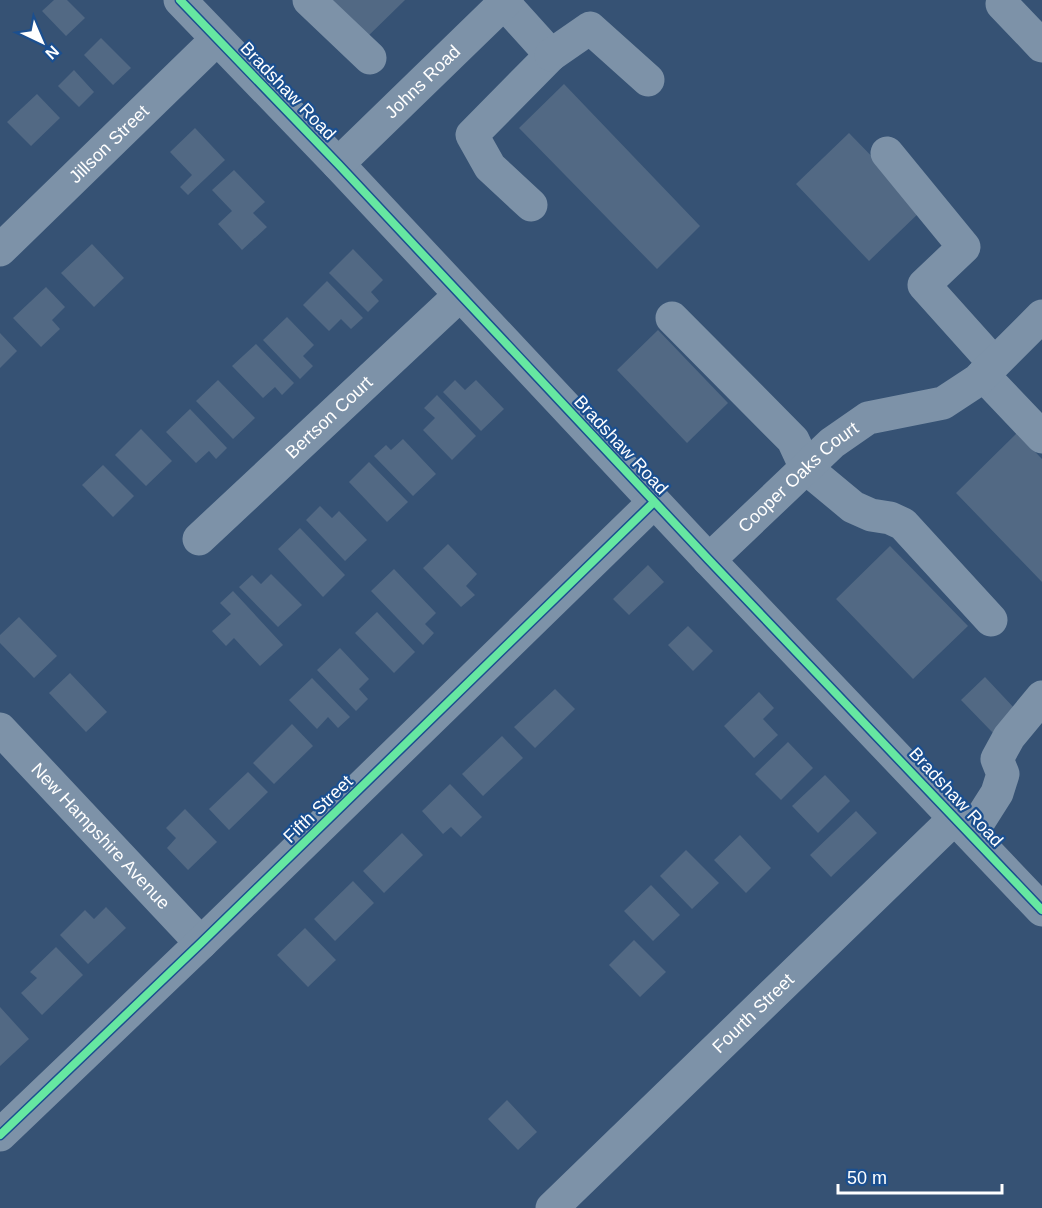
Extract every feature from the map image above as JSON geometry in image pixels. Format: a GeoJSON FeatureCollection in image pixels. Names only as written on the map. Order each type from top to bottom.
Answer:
{"type":"FeatureCollection","features":[{"type":"Feature","properties":{"kind":"street","name":"Bradshaw Road"},"geometry":{"type":"LineString","coordinates":[[181,0],[1042,910]]}},
{"type":"Feature","properties":{"kind":"street"},"geometry":{"type":"LineString","coordinates":[[309,0],[370,58]]}},
{"type":"Feature","properties":{"kind":"street"},"geometry":{"type":"LineString","coordinates":[[501,2],[551,55]]}},
{"type":"Feature","properties":{"kind":"street","name":"Johns Road"},"geometry":{"type":"LineString","coordinates":[[338,164],[501,2]]}},
{"type":"Feature","properties":{"kind":"street"},"geometry":{"type":"LineString","coordinates":[[1002,4],[1042,46]]}},
{"type":"Feature","properties":{"kind":"street"},"geometry":{"type":"LineString","coordinates":[[531,205],[490,167],[472,135],[551,55],[590,28],[648,80]]}},
{"type":"Feature","properties":{"kind":"street","name":"Jillson Street"},"geometry":{"type":"LineString","coordinates":[[0,250],[217,39]]}},
{"type":"Feature","properties":{"kind":"street"},"geometry":{"type":"LineString","coordinates":[[887,153],[964,247],[924,285],[1042,437]]}},
{"type":"Feature","properties":{"kind":"street","name":"Bertson Court"},"geometry":{"type":"LineString","coordinates":[[199,539],[460,295]]}},
{"type":"Feature","properties":{"kind":"street","name":"Cooper Oaks Court"},"geometry":{"type":"LineString","coordinates":[[709,560],[832,443],[868,418],[942,403],[988,369],[1042,316]]}},
{"type":"Feature","properties":{"kind":"street"},"geometry":{"type":"LineString","coordinates":[[672,318],[793,440],[806,468],[853,507],[903,524],[991,620]]}},
{"type":"Feature","properties":{"kind":"street","name":"Fifth Street"},"geometry":{"type":"LineString","coordinates":[[0,1135],[201,944],[654,502]]}},
{"type":"Feature","properties":{"kind":"street","name":"Fourth Street"},"geometry":{"type":"LineString","coordinates":[[552,1208],[997,793],[1003,774],[997,759],[1009,737],[1042,697]]}},
{"type":"Feature","properties":{"kind":"street","name":"New Hampshire Avenue"},"geometry":{"type":"LineString","coordinates":[[0,729],[201,944]]}},
{"type":"Feature","properties":{"kind":"building"},"geometry":{"type":"Polygon","coordinates":[[[54,0],[67,0],[85,18],[66,36],[42,11],[54,0]]]}},
{"type":"Feature","properties":{"kind":"building"},"geometry":{"type":"Polygon","coordinates":[[[324,0],[405,0],[363,41],[324,0]]]}},
{"type":"Feature","properties":{"kind":"building"},"geometry":{"type":"Polygon","coordinates":[[[101,38],[131,68],[113,85],[84,55],[101,38]]]}},
{"type":"Feature","properties":{"kind":"building"},"geometry":{"type":"Polygon","coordinates":[[[74,70],[94,92],[79,107],[58,86],[74,70]]]}},
{"type":"Feature","properties":{"kind":"building"},"geometry":{"type":"Polygon","coordinates":[[[564,84],[700,226],[657,269],[519,128],[564,84]]]}},
{"type":"Feature","properties":{"kind":"building"},"geometry":{"type":"Polygon","coordinates":[[[37,94],[60,118],[31,146],[7,122],[37,94]]]}},
{"type":"Feature","properties":{"kind":"building"},"geometry":{"type":"Polygon","coordinates":[[[195,128],[225,160],[188,195],[180,187],[192,175],[170,152],[195,128]]]}},
{"type":"Feature","properties":{"kind":"building"},"geometry":{"type":"Polygon","coordinates":[[[849,133],[923,209],[869,261],[796,184],[849,133]]]}},
{"type":"Feature","properties":{"kind":"building"},"geometry":{"type":"Polygon","coordinates":[[[234,170],[265,202],[253,213],[267,227],[242,250],[218,224],[232,211],[212,190],[234,170]]]}},
{"type":"Feature","properties":{"kind":"building"},"geometry":{"type":"Polygon","coordinates":[[[92,244],[124,278],[94,307],[61,273],[92,244]]]}},
{"type":"Feature","properties":{"kind":"building"},"geometry":{"type":"Polygon","coordinates":[[[353,249],[383,280],[371,292],[379,301],[368,312],[329,273],[353,249]]]}},
{"type":"Feature","properties":{"kind":"building"},"geometry":{"type":"Polygon","coordinates":[[[327,281],[363,318],[351,329],[341,319],[329,331],[303,305],[327,281]]]}},
{"type":"Feature","properties":{"kind":"building"},"geometry":{"type":"Polygon","coordinates":[[[46,287],[65,307],[52,320],[60,329],[41,347],[13,318],[46,287]]]}},
{"type":"Feature","properties":{"kind":"building"},"geometry":{"type":"Polygon","coordinates":[[[287,317],[314,345],[303,356],[313,366],[300,379],[263,340],[287,317]]]}},
{"type":"Feature","properties":{"kind":"building"},"geometry":{"type":"Polygon","coordinates":[[[658,330],[728,403],[687,443],[617,370],[658,330]]]}},
{"type":"Feature","properties":{"kind":"building"},"geometry":{"type":"Polygon","coordinates":[[[0,333],[17,351],[0,368],[0,333]]]}},
{"type":"Feature","properties":{"kind":"building"},"geometry":{"type":"Polygon","coordinates":[[[256,344],[294,383],[282,395],[275,387],[263,398],[232,366],[256,344]]]}},
{"type":"Feature","properties":{"kind":"building"},"geometry":{"type":"Polygon","coordinates":[[[218,380],[255,418],[233,439],[196,401],[218,380]]]}},
{"type":"Feature","properties":{"kind":"building"},"geometry":{"type":"Polygon","coordinates":[[[455,380],[465,390],[476,380],[504,409],[481,431],[443,392],[455,380]]]}},
{"type":"Feature","properties":{"kind":"building"},"geometry":{"type":"Polygon","coordinates":[[[437,395],[476,436],[452,460],[423,430],[435,418],[424,408],[437,395]]]}},
{"type":"Feature","properties":{"kind":"building"},"geometry":{"type":"Polygon","coordinates":[[[190,409],[227,448],[216,459],[209,451],[196,463],[166,432],[190,409]]]}},
{"type":"Feature","properties":{"kind":"building"},"geometry":{"type":"Polygon","coordinates":[[[141,429],[172,461],[146,486],[115,455],[141,429]]]}},
{"type":"Feature","properties":{"kind":"building"},"geometry":{"type":"Polygon","coordinates":[[[1017,433],[1042,459],[1042,582],[956,493],[1017,433]]]}},
{"type":"Feature","properties":{"kind":"building"},"geometry":{"type":"Polygon","coordinates":[[[403,439],[436,474],[413,496],[374,456],[386,445],[391,450],[403,439]]]}},
{"type":"Feature","properties":{"kind":"building"},"geometry":{"type":"Polygon","coordinates":[[[369,462],[408,502],[387,522],[349,482],[369,462]]]}},
{"type":"Feature","properties":{"kind":"building"},"geometry":{"type":"Polygon","coordinates":[[[103,465],[134,496],[113,517],[82,485],[103,465]]]}},
{"type":"Feature","properties":{"kind":"building"},"geometry":{"type":"Polygon","coordinates":[[[320,506],[332,518],[339,511],[367,540],[345,561],[306,520],[320,506]]]}},
{"type":"Feature","properties":{"kind":"building"},"geometry":{"type":"Polygon","coordinates":[[[300,528],[345,575],[323,597],[278,549],[300,528]]]}},
{"type":"Feature","properties":{"kind":"building"},"geometry":{"type":"Polygon","coordinates":[[[448,544],[477,574],[466,586],[475,595],[461,607],[423,568],[448,544]]]}},
{"type":"Feature","properties":{"kind":"building"},"geometry":{"type":"Polygon","coordinates":[[[890,546],[968,626],[913,679],[836,599],[890,546]]]}},
{"type":"Feature","properties":{"kind":"building"},"geometry":{"type":"Polygon","coordinates":[[[648,565],[664,582],[629,615],[613,599],[648,565]]]}},
{"type":"Feature","properties":{"kind":"building"},"geometry":{"type":"Polygon","coordinates":[[[394,569],[436,613],[425,624],[434,633],[423,645],[371,591],[394,569]]]}},
{"type":"Feature","properties":{"kind":"building"},"geometry":{"type":"Polygon","coordinates":[[[271,574],[302,605],[278,627],[239,587],[252,575],[261,584],[271,574]]]}},
{"type":"Feature","properties":{"kind":"building"},"geometry":{"type":"Polygon","coordinates":[[[233,591],[283,645],[260,666],[234,638],[226,646],[212,631],[231,614],[220,603],[233,591]]]}},
{"type":"Feature","properties":{"kind":"building"},"geometry":{"type":"Polygon","coordinates":[[[377,612],[415,652],[394,673],[355,633],[377,612]]]}},
{"type":"Feature","properties":{"kind":"building"},"geometry":{"type":"Polygon","coordinates":[[[19,617],[57,656],[34,678],[0,643],[0,635],[19,617]]]}},
{"type":"Feature","properties":{"kind":"building"},"geometry":{"type":"Polygon","coordinates":[[[688,626],[713,651],[693,671],[668,645],[688,626]]]}},
{"type":"Feature","properties":{"kind":"building"},"geometry":{"type":"Polygon","coordinates":[[[340,648],[369,679],[359,689],[368,699],[356,711],[317,670],[340,648]]]}},
{"type":"Feature","properties":{"kind":"building"},"geometry":{"type":"Polygon","coordinates":[[[70,673],[107,712],[86,732],[49,693],[70,673]]]}},
{"type":"Feature","properties":{"kind":"building"},"geometry":{"type":"Polygon","coordinates":[[[985,677],[1016,710],[993,733],[961,700],[985,677]]]}},
{"type":"Feature","properties":{"kind":"building"},"geometry":{"type":"Polygon","coordinates":[[[312,678],[350,717],[338,728],[328,717],[317,729],[289,700],[312,678]]]}},
{"type":"Feature","properties":{"kind":"building"},"geometry":{"type":"Polygon","coordinates":[[[555,689],[575,709],[535,748],[514,727],[555,689]]]}},
{"type":"Feature","properties":{"kind":"building"},"geometry":{"type":"Polygon","coordinates":[[[759,692],[774,708],[763,719],[778,735],[754,758],[724,726],[759,692]]]}},
{"type":"Feature","properties":{"kind":"building"},"geometry":{"type":"Polygon","coordinates":[[[292,724],[313,746],[274,784],[253,763],[292,724]]]}},
{"type":"Feature","properties":{"kind":"building"},"geometry":{"type":"Polygon","coordinates":[[[502,736],[523,758],[483,796],[462,774],[502,736]]]}},
{"type":"Feature","properties":{"kind":"building"},"geometry":{"type":"Polygon","coordinates":[[[788,742],[813,768],[781,800],[755,774],[788,742]]]}},
{"type":"Feature","properties":{"kind":"building"},"geometry":{"type":"Polygon","coordinates":[[[248,772],[268,792],[229,830],[209,809],[248,772]]]}},
{"type":"Feature","properties":{"kind":"building"},"geometry":{"type":"Polygon","coordinates":[[[825,775],[850,801],[818,833],[792,806],[825,775]]]}},
{"type":"Feature","properties":{"kind":"building"},"geometry":{"type":"Polygon","coordinates":[[[450,784],[482,817],[461,837],[451,827],[443,834],[422,811],[450,784]]]}},
{"type":"Feature","properties":{"kind":"building"},"geometry":{"type":"Polygon","coordinates":[[[185,809],[217,842],[188,870],[167,848],[176,838],[166,828],[185,809]]]}},
{"type":"Feature","properties":{"kind":"building"},"geometry":{"type":"Polygon","coordinates":[[[856,811],[877,833],[831,877],[810,855],[856,811]]]}},
{"type":"Feature","properties":{"kind":"building"},"geometry":{"type":"Polygon","coordinates":[[[402,833],[423,855],[384,893],[363,871],[402,833]]]}},
{"type":"Feature","properties":{"kind":"building"},"geometry":{"type":"Polygon","coordinates":[[[740,835],[771,868],[746,893],[714,860],[740,835]]]}},
{"type":"Feature","properties":{"kind":"building"},"geometry":{"type":"Polygon","coordinates":[[[686,850],[719,883],[692,909],[660,876],[686,850]]]}},
{"type":"Feature","properties":{"kind":"building"},"geometry":{"type":"Polygon","coordinates":[[[353,881],[374,903],[335,941],[314,919],[353,881]]]}},
{"type":"Feature","properties":{"kind":"building"},"geometry":{"type":"Polygon","coordinates":[[[651,885],[680,915],[653,941],[624,911],[651,885]]]}},
{"type":"Feature","properties":{"kind":"building"},"geometry":{"type":"Polygon","coordinates":[[[106,907],[126,928],[88,964],[60,935],[85,910],[94,919],[106,907]]]}},
{"type":"Feature","properties":{"kind":"building"},"geometry":{"type":"Polygon","coordinates":[[[305,928],[336,960],[308,987],[277,955],[305,928]]]}},
{"type":"Feature","properties":{"kind":"building"},"geometry":{"type":"Polygon","coordinates":[[[634,940],[666,972],[640,997],[609,965],[634,940]]]}},
{"type":"Feature","properties":{"kind":"building"},"geometry":{"type":"Polygon","coordinates":[[[56,947],[83,975],[42,1015],[21,993],[37,978],[30,972],[56,947]]]}},
{"type":"Feature","properties":{"kind":"building"},"geometry":{"type":"Polygon","coordinates":[[[0,1007],[29,1039],[0,1066],[0,1007]]]}},
{"type":"Feature","properties":{"kind":"building"},"geometry":{"type":"Polygon","coordinates":[[[507,1100],[537,1132],[518,1150],[488,1119],[507,1100]]]}},
{"type":"Feature","properties":{"kind":"cycle path"},"geometry":{"type":"LineString","coordinates":[[180,0],[338,164],[709,560],[1042,910]]}},
{"type":"Feature","properties":{"kind":"cycle path"},"geometry":{"type":"LineString","coordinates":[[0,1135],[201,943],[654,502]]}}]}
